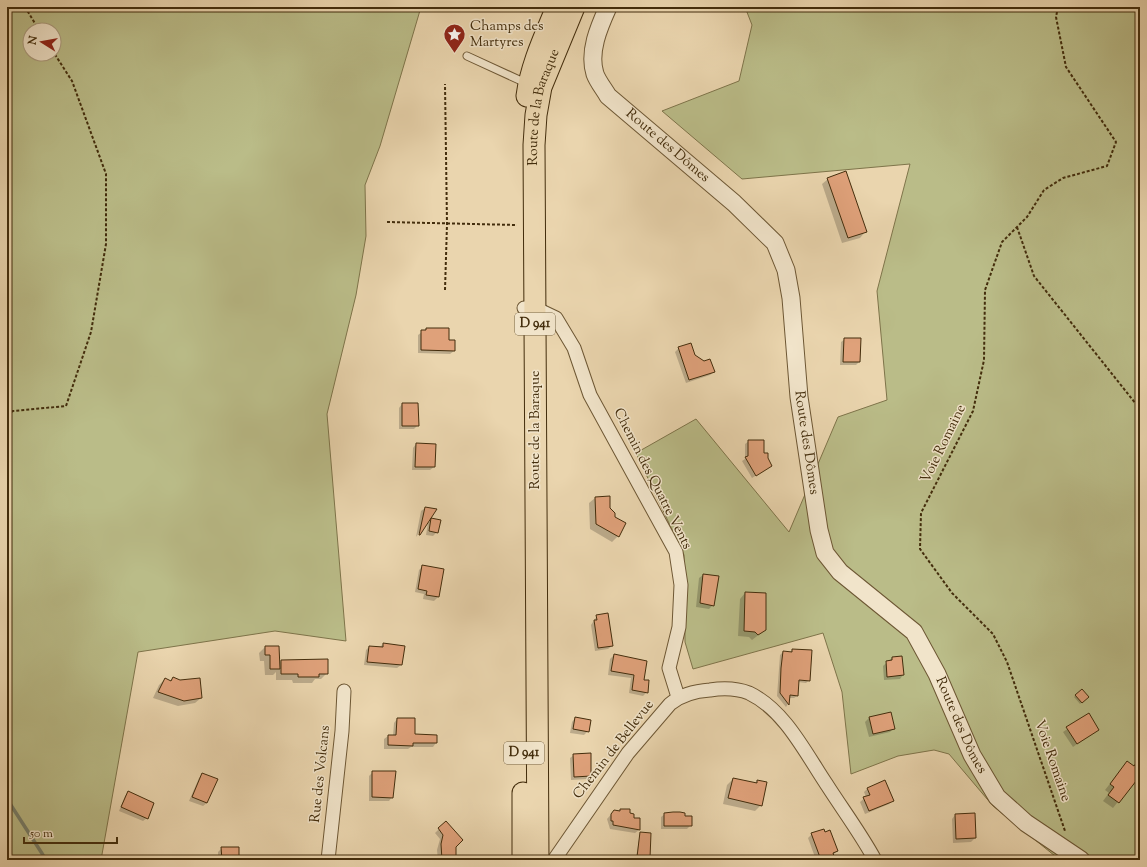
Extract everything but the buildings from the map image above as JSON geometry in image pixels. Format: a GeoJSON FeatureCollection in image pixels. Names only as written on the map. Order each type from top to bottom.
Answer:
{"type":"FeatureCollection","features":[{"type":"Feature","properties":{"kind":"main road","name":"Route de la Baraque"},"geometry":{"type":"LineString","coordinates":[[538,860],[530,308],[524,226],[524,120],[528,84],[537,55],[557,7]]}},
{"type":"Feature","properties":{"kind":"main road","name":"Route de la Baraque"},"geometry":{"type":"LineString","coordinates":[[523,860],[530,308],[534,145],[536,115],[541,87],[574,7]]}},
{"type":"Feature","properties":{"kind":"street","name":"Route des Dômes"},"geometry":{"type":"LineString","coordinates":[[608,7],[600,26],[592,54],[595,74],[608,96],[734,203],[775,243],[786,270],[791,298],[800,397],[819,530],[825,553],[840,572],[914,632],[937,674],[972,755],[998,796],[1026,823],[1081,860]]}},
{"type":"Feature","properties":{"kind":"street","name":"Chemin des Quatre Vents"},"geometry":{"type":"LineString","coordinates":[[530,308],[556,318],[574,348],[590,395],[676,552],[681,585],[679,627],[669,668],[678,697]]}},
{"type":"Feature","properties":{"kind":"street"},"geometry":{"type":"LineString","coordinates":[[678,697],[701,691],[725,688],[748,693],[770,708],[789,729],[855,826],[874,860]]}},
{"type":"Feature","properties":{"kind":"street","name":"Rue des Volcans"},"geometry":{"type":"LineString","coordinates":[[328,860],[342,731],[344,691]]}},
{"type":"Feature","properties":{"kind":"street","name":"Chemin de Bellevue"},"geometry":{"type":"LineString","coordinates":[[554,860],[628,753],[678,697]]}},
{"type":"Feature","properties":{"kind":"lane"},"geometry":{"type":"LineString","coordinates":[[467,56],[528,84]]}},
{"type":"Feature","properties":{"kind":"path"},"geometry":{"type":"LineString","coordinates":[[25,7],[34,22]]}},
{"type":"Feature","properties":{"kind":"path","name":"Voie Romaine"},"geometry":{"type":"LineString","coordinates":[[1058,7],[1056,17],[1066,66],[1116,142],[1107,166],[1064,178],[1044,190],[1027,217],[1002,242],[985,290],[984,360],[973,411],[921,513],[920,549],[952,593],[993,634],[1007,662],[1066,833]]}},
{"type":"Feature","properties":{"kind":"path"},"geometry":{"type":"LineString","coordinates":[[7,414],[66,406],[91,332],[106,244],[106,174],[72,81],[60,62]]}},
{"type":"Feature","properties":{"kind":"path"},"geometry":{"type":"LineString","coordinates":[[445,84],[447,224],[445,290]]}},
{"type":"Feature","properties":{"kind":"path"},"geometry":{"type":"LineString","coordinates":[[387,222],[524,226]]}},
{"type":"Feature","properties":{"kind":"path"},"geometry":{"type":"LineString","coordinates":[[1017,227],[1034,276],[1140,409]]}},
{"type":"Feature","properties":{"kind":"green space"},"geometry":{"type":"Polygon","coordinates":[[[7,7],[421,7],[380,146],[365,185],[366,236],[356,295],[327,414],[346,641],[275,631],[138,652],[101,860],[7,860],[7,7]]]}},
{"type":"Feature","properties":{"kind":"green space"},"geometry":{"type":"Polygon","coordinates":[[[745,7],[1140,7],[1140,860],[1060,860],[993,806],[949,754],[934,750],[898,756],[851,774],[842,692],[823,633],[693,669],[685,642],[684,555],[636,453],[696,419],[789,532],[838,417],[887,400],[877,291],[910,164],[742,179],[662,111],[739,81],[752,25],[745,7]]]}},
{"type":"Feature","properties":{"kind":"waterway"},"geometry":{"type":"LineString","coordinates":[[7,799],[43,855]]}},
{"type":"Feature","properties":{"kind":"place","name":"Champs des Martyres"},"geometry":{"type":"Point","coordinates":[455,54]}}]}
